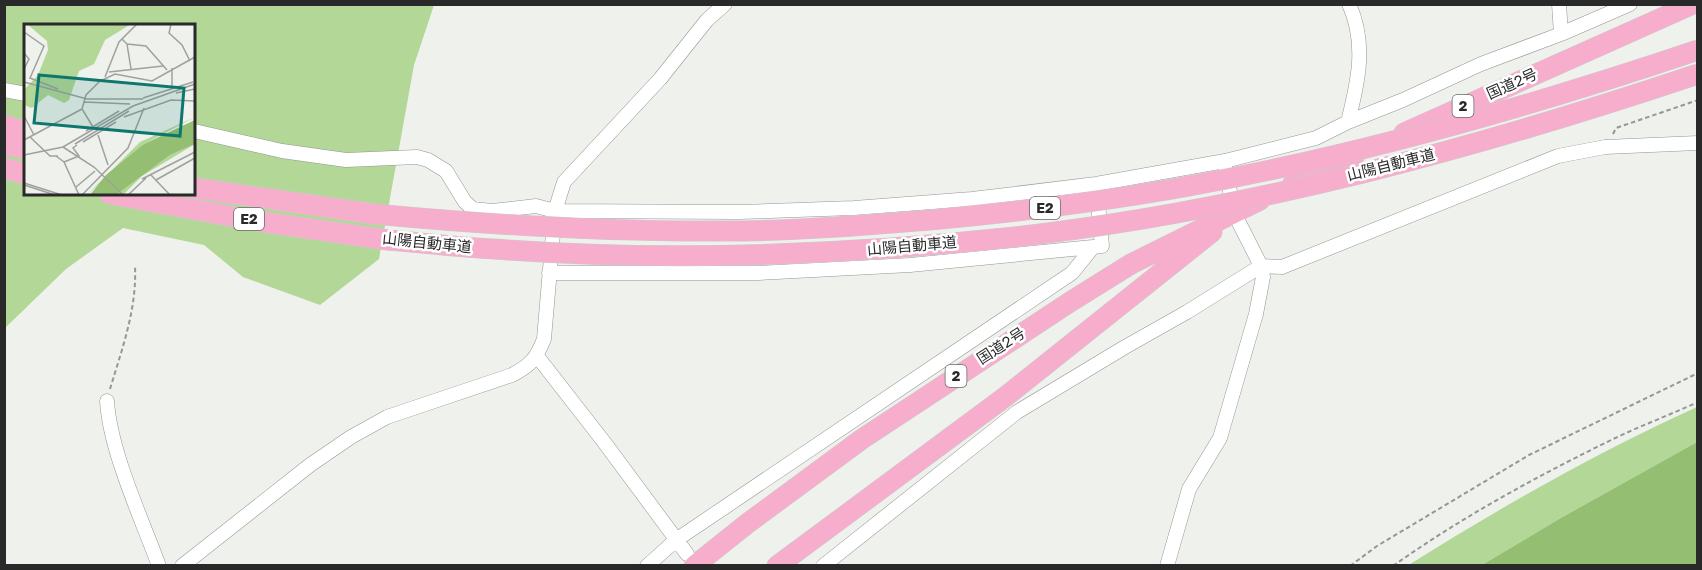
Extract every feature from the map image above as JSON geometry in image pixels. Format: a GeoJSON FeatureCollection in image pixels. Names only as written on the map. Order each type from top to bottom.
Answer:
{"type":"FeatureCollection","features":[{"type":"Feature","properties":{"kind":"highway","name":"国道2号"},"geometry":{"type":"LineString","coordinates":[[691,560],[748,523],[862,439],[1131,264],[1389,139],[1674,10],[1694,4]]}},
{"type":"Feature","properties":{"kind":"highway","name":"山陽自動車道"},"geometry":{"type":"LineString","coordinates":[[195,188],[374,214],[585,230],[728,231],[872,225],[1015,212],[1191,186],[1324,157],[1436,130],[1698,50]]}},
{"type":"Feature","properties":{"kind":"highway","name":"山陽自動車道"},"geometry":{"type":"LineString","coordinates":[[116,195],[256,221],[388,240],[496,249],[730,255],[874,250],[1017,236],[1197,209],[1384,168],[1530,128],[1698,74]]}},
{"type":"Feature","properties":{"kind":"highway"},"geometry":{"type":"LineString","coordinates":[[4,125],[24,131]]}},
{"type":"Feature","properties":{"kind":"highway"},"geometry":{"type":"LineString","coordinates":[[4,144],[24,149]]}},
{"type":"Feature","properties":{"kind":"highway","name":"国道2号"},"geometry":{"type":"LineString","coordinates":[[777,566],[1005,397],[1180,259],[1234,213]]}},
{"type":"Feature","properties":{"kind":"street"},"geometry":{"type":"LineString","coordinates":[[182,566],[310,465],[351,437],[387,417],[512,375],[525,368],[537,356],[543,339],[555,211],[564,182],[660,79],[707,20],[725,4]]}},
{"type":"Feature","properties":{"kind":"street"},"geometry":{"type":"LineString","coordinates":[[1348,122],[1361,57],[1358,32],[1349,4]]}},
{"type":"Feature","properties":{"kind":"street"},"geometry":{"type":"LineString","coordinates":[[1559,4],[1561,34]]}},
{"type":"Feature","properties":{"kind":"street"},"geometry":{"type":"LineString","coordinates":[[195,131],[282,151],[346,160],[417,157],[428,160],[446,171],[465,202],[473,209],[492,211],[536,206],[555,211],[739,212],[854,208],[972,199],[1096,184],[1225,161],[1316,138],[1481,64],[1561,34],[1630,4]]}},
{"type":"Feature","properties":{"kind":"street"},"geometry":{"type":"LineString","coordinates":[[4,90],[24,94]]}},
{"type":"Feature","properties":{"kind":"street"},"geometry":{"type":"LineString","coordinates":[[823,566],[1017,412],[1261,266],[1282,267],[1558,156],[1605,147],[1698,143]]}},
{"type":"Feature","properties":{"kind":"street"},"geometry":{"type":"LineString","coordinates":[[1167,566],[1190,489],[1220,438],[1256,314],[1263,277],[1261,266],[1234,213],[1225,161]]}},
{"type":"Feature","properties":{"kind":"street"},"geometry":{"type":"LineString","coordinates":[[549,273],[758,273],[910,265],[1102,246],[1096,184]]}},
{"type":"Feature","properties":{"kind":"street"},"geometry":{"type":"LineString","coordinates":[[647,566],[676,540],[1072,273],[1092,247]]}},
{"type":"Feature","properties":{"kind":"street"},"geometry":{"type":"LineString","coordinates":[[537,356],[691,560]]}},
{"type":"Feature","properties":{"kind":"street"},"geometry":{"type":"LineString","coordinates":[[107,401],[107,414],[116,448],[159,566]]}},
{"type":"Feature","properties":{"kind":"path"},"geometry":{"type":"LineString","coordinates":[[1605,147],[1616,128],[1698,100]]}},
{"type":"Feature","properties":{"kind":"path"},"geometry":{"type":"LineString","coordinates":[[107,401],[133,307],[136,289],[135,267]]}},
{"type":"Feature","properties":{"kind":"path"},"geometry":{"type":"LineString","coordinates":[[1350,566],[1377,546],[1529,455],[1698,373]]}},
{"type":"Feature","properties":{"kind":"path"},"geometry":{"type":"LineString","coordinates":[[1393,566],[1474,514],[1549,473],[1605,443],[1698,402]]}},
{"type":"Feature","properties":{"kind":"shaded area"},"geometry":{"type":"Polygon","coordinates":[[[5,5],[434,5],[414,65],[379,259],[320,305],[243,277],[204,245],[123,228],[66,269],[5,328],[5,5]]]}},
{"type":"Feature","properties":{"kind":"shaded area"},"geometry":{"type":"Polygon","coordinates":[[[1697,407],[1697,442],[1482,565],[1407,566],[1549,482],[1697,407]]]}},
{"type":"Feature","properties":{"kind":"shaded area"},"geometry":{"type":"Polygon","coordinates":[[[1697,442],[1697,565],[1482,565],[1559,519],[1697,442]]]}}]}
